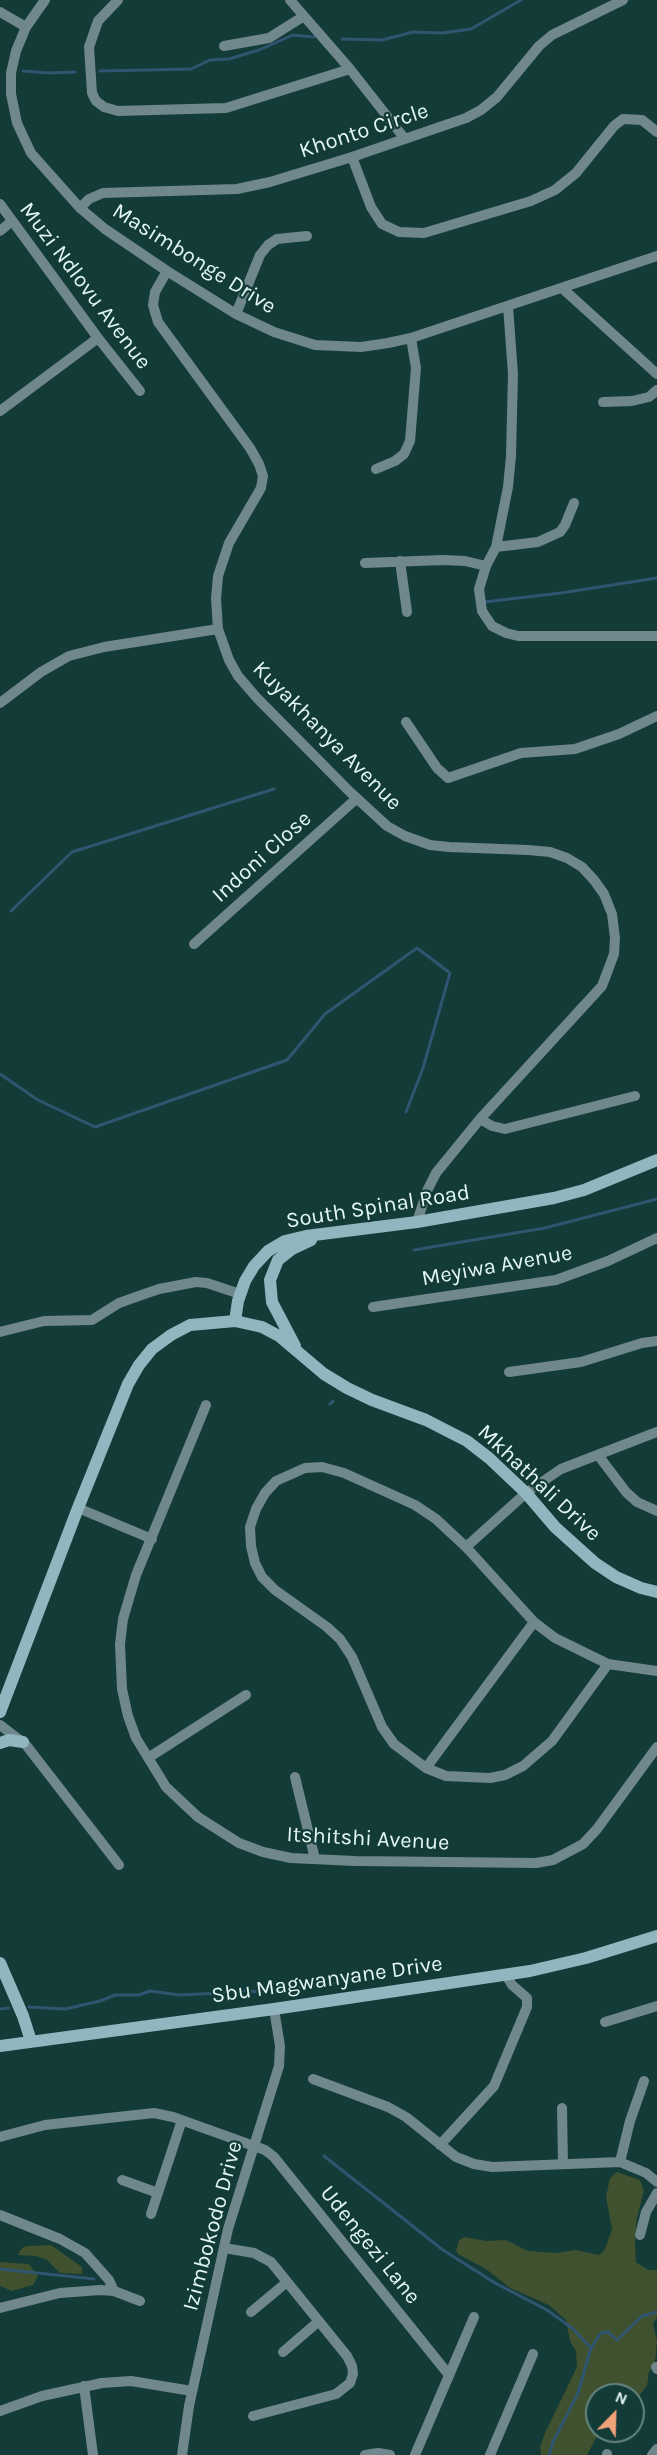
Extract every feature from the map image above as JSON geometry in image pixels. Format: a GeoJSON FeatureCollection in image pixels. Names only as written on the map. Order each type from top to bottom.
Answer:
{"type":"FeatureCollection","features":[{"type":"Feature","properties":{"kind":"street","name":"Masimbonge Drive"},"geometry":{"type":"LineString","coordinates":[[45,0],[26,27],[16,51],[11,73],[11,94],[17,123],[31,153],[80,208],[105,229],[236,314],[274,332],[315,345],[361,347],[411,338],[657,256]]}},
{"type":"Feature","properties":{"kind":"street"},"geometry":{"type":"LineString","coordinates":[[118,0],[98,21],[89,47],[92,93],[96,101],[104,108],[118,111],[226,108],[350,69]]}},
{"type":"Feature","properties":{"kind":"street"},"geometry":{"type":"LineString","coordinates":[[291,0],[350,69],[405,139]]}},
{"type":"Feature","properties":{"kind":"street","name":"Khonto Circle"},"geometry":{"type":"LineString","coordinates":[[80,208],[89,199],[103,193],[237,189],[352,157],[481,111],[497,97],[539,46],[552,35],[623,0]]}},
{"type":"Feature","properties":{"kind":"street"},"geometry":{"type":"LineString","coordinates":[[0,12],[26,27]]}},
{"type":"Feature","properties":{"kind":"street"},"geometry":{"type":"LineString","coordinates":[[224,46],[269,38],[304,16]]}},
{"type":"Feature","properties":{"kind":"street"},"geometry":{"type":"LineString","coordinates":[[352,157],[371,207],[382,224],[399,232],[424,233],[531,201],[555,190],[576,173],[614,126],[623,119],[642,120],[657,132]]}},
{"type":"Feature","properties":{"kind":"street","name":"Muzi Ndlovu Avenue"},"geometry":{"type":"LineString","coordinates":[[0,204],[140,392]]}},
{"type":"Feature","properties":{"kind":"street"},"geometry":{"type":"LineString","coordinates":[[0,231],[12,221]]}},
{"type":"Feature","properties":{"kind":"street"},"geometry":{"type":"LineString","coordinates":[[236,314],[260,255],[268,245],[277,239],[307,236]]}},
{"type":"Feature","properties":{"kind":"street","name":"Kuyakhanya Avenue"},"geometry":{"type":"LineString","coordinates":[[167,271],[155,292],[153,305],[158,322],[250,448],[263,476],[261,488],[222,560],[216,599],[218,629],[229,660],[238,676],[356,799],[387,826],[405,836],[449,848],[528,850],[550,852],[567,858],[582,867],[594,880],[604,894],[612,914],[614,954],[602,986],[480,1119],[436,1173],[427,1191],[417,1222]]}},
{"type":"Feature","properties":{"kind":"street"},"geometry":{"type":"LineString","coordinates":[[562,288],[657,374]]}},
{"type":"Feature","properties":{"kind":"street"},"geometry":{"type":"LineString","coordinates":[[508,306],[513,374],[511,456],[508,487],[496,547],[486,566],[479,589],[480,604],[486,618],[492,626],[518,636],[657,636]]}},
{"type":"Feature","properties":{"kind":"street"},"geometry":{"type":"LineString","coordinates":[[0,411],[98,338]]}},
{"type":"Feature","properties":{"kind":"street"},"geometry":{"type":"LineString","coordinates":[[376,469],[395,461],[404,454],[410,441],[416,368],[411,338]]}},
{"type":"Feature","properties":{"kind":"street"},"geometry":{"type":"LineString","coordinates":[[603,402],[632,401],[649,397],[657,390]]}},
{"type":"Feature","properties":{"kind":"street"},"geometry":{"type":"LineString","coordinates":[[496,547],[538,542],[560,532],[566,525],[574,503]]}},
{"type":"Feature","properties":{"kind":"street"},"geometry":{"type":"LineString","coordinates":[[400,561],[407,612]]}},
{"type":"Feature","properties":{"kind":"street"},"geometry":{"type":"LineString","coordinates":[[364,563],[465,561],[486,566]]}},
{"type":"Feature","properties":{"kind":"street"},"geometry":{"type":"LineString","coordinates":[[0,703],[57,662],[83,651],[218,629]]}},
{"type":"Feature","properties":{"kind":"street"},"geometry":{"type":"LineString","coordinates":[[406,723],[437,768],[448,778],[521,753],[575,748],[619,734],[657,716]]}},
{"type":"Feature","properties":{"kind":"street","name":"Indoni Close"},"geometry":{"type":"LineString","coordinates":[[194,944],[356,799]]}},
{"type":"Feature","properties":{"kind":"street"},"geometry":{"type":"LineString","coordinates":[[480,1119],[492,1126],[505,1129],[635,1096]]}},
{"type":"Feature","properties":{"kind":"street","name":"South Spinal Road"},"geometry":{"type":"LineString","coordinates":[[235,1321],[240,1294],[254,1266],[268,1251],[285,1241],[417,1222],[554,1198],[584,1190],[657,1160]]}},
{"type":"Feature","properties":{"kind":"street"},"geometry":{"type":"LineString","coordinates":[[298,1352],[272,1302],[270,1280],[273,1269],[285,1254],[323,1234]]}},
{"type":"Feature","properties":{"kind":"street","name":"Meyiwa Avenue"},"geometry":{"type":"LineString","coordinates":[[373,1307],[556,1280],[609,1261],[657,1238]]}},
{"type":"Feature","properties":{"kind":"street"},"geometry":{"type":"LineString","coordinates":[[0,1332],[44,1321],[92,1320],[119,1303],[159,1289],[196,1282],[218,1286],[240,1294]]}},
{"type":"Feature","properties":{"kind":"street"},"geometry":{"type":"LineString","coordinates":[[0,1712],[128,1384],[145,1357],[171,1335],[190,1325],[235,1321]]}},
{"type":"Feature","properties":{"kind":"street","name":"Mkhathali Drive"},"geometry":{"type":"LineString","coordinates":[[235,1321],[262,1327],[279,1336],[324,1374],[347,1388],[426,1420],[468,1442],[489,1458],[526,1493],[555,1527],[595,1563],[616,1577],[657,1592]]}},
{"type":"Feature","properties":{"kind":"street"},"geometry":{"type":"LineString","coordinates":[[509,1372],[581,1362],[642,1343],[657,1341]]}},
{"type":"Feature","properties":{"kind":"street","name":"Itshitshi Avenue"},"geometry":{"type":"LineString","coordinates":[[206,1405],[129,1596],[120,1644],[122,1689],[136,1738],[174,1795],[198,1817],[218,1831],[262,1852],[291,1858],[536,1863],[553,1860],[583,1844],[597,1829],[657,1747]]}},
{"type":"Feature","properties":{"kind":"street"},"geometry":{"type":"LineString","coordinates":[[466,1547],[526,1493],[561,1469],[657,1432]]}},
{"type":"Feature","properties":{"kind":"street"},"geometry":{"type":"LineString","coordinates":[[598,1455],[626,1492],[637,1502],[657,1511]]}},
{"type":"Feature","properties":{"kind":"street"},"geometry":{"type":"LineString","coordinates":[[608,1664],[552,1741],[523,1767],[505,1775],[466,1779],[446,1776],[426,1768],[394,1744],[382,1727],[365,1682],[340,1639],[275,1590],[262,1577],[255,1563],[251,1546],[250,1527],[256,1509],[265,1493],[276,1481],[305,1468],[322,1467],[344,1473],[415,1505],[436,1520],[466,1547],[534,1622],[555,1638],[608,1664],[657,1671]]}},
{"type":"Feature","properties":{"kind":"street"},"geometry":{"type":"LineString","coordinates":[[78,1508],[152,1539]]}},
{"type":"Feature","properties":{"kind":"street"},"geometry":{"type":"LineString","coordinates":[[426,1768],[534,1622]]}},
{"type":"Feature","properties":{"kind":"street"},"geometry":{"type":"LineString","coordinates":[[148,1758],[246,1695]]}},
{"type":"Feature","properties":{"kind":"street"},"geometry":{"type":"LineString","coordinates":[[0,1725],[23,1742],[119,1865]]}},
{"type":"Feature","properties":{"kind":"street"},"geometry":{"type":"LineString","coordinates":[[0,1743],[9,1740],[23,1742]]}},
{"type":"Feature","properties":{"kind":"street"},"geometry":{"type":"LineString","coordinates":[[295,1778],[315,1859]]}},
{"type":"Feature","properties":{"kind":"street","name":"Sbu Magwanyane Drive"},"geometry":{"type":"LineString","coordinates":[[0,2046],[507,1975],[586,1958],[657,1936]]}},
{"type":"Feature","properties":{"kind":"street"},"geometry":{"type":"LineString","coordinates":[[0,1963],[23,2016],[31,2042]]}},
{"type":"Feature","properties":{"kind":"street"},"geometry":{"type":"LineString","coordinates":[[440,2145],[494,2086],[527,2007],[527,1998],[512,1985],[507,1975]]}},
{"type":"Feature","properties":{"kind":"street"},"geometry":{"type":"LineString","coordinates":[[605,2022],[657,2006]]}},
{"type":"Feature","properties":{"kind":"street","name":"Izimbokodo Drive"},"geometry":{"type":"LineString","coordinates":[[182,2455],[192,2391],[224,2248],[279,2066],[280,2046],[274,2009]]}},
{"type":"Feature","properties":{"kind":"street"},"geometry":{"type":"LineString","coordinates":[[313,2079],[388,2107],[406,2118],[456,2157],[482,2166],[620,2162],[646,2173],[657,2182]]}},
{"type":"Feature","properties":{"kind":"street"},"geometry":{"type":"LineString","coordinates":[[620,2162],[630,2121],[644,2081]]}},
{"type":"Feature","properties":{"kind":"street"},"geometry":{"type":"LineString","coordinates":[[562,2108],[563,2164]]}},
{"type":"Feature","properties":{"kind":"street","name":"Udengezi Lane"},"geometry":{"type":"LineString","coordinates":[[1,2139],[45,2125],[132,2114],[163,2114],[255,2145],[274,2157],[449,2375]]}},
{"type":"Feature","properties":{"kind":"street"},"geometry":{"type":"LineString","coordinates":[[151,2214],[183,2120]]}},
{"type":"Feature","properties":{"kind":"street"},"geometry":{"type":"LineString","coordinates":[[122,2180],[158,2193]]}},
{"type":"Feature","properties":{"kind":"street"},"geometry":{"type":"LineString","coordinates":[[640,2235],[646,2212],[657,2193]]}},
{"type":"Feature","properties":{"kind":"street"},"geometry":{"type":"LineString","coordinates":[[0,2214],[85,2253],[109,2280],[114,2291]]}},
{"type":"Feature","properties":{"kind":"street"},"geometry":{"type":"LineString","coordinates":[[224,2248],[261,2256],[270,2262],[319,2321],[350,2361],[353,2369],[350,2383],[336,2394],[253,2416]]}},
{"type":"Feature","properties":{"kind":"street"},"geometry":{"type":"LineString","coordinates":[[251,2312],[287,2282]]}},
{"type":"Feature","properties":{"kind":"street"},"geometry":{"type":"LineString","coordinates":[[0,2308],[60,2294],[100,2290],[114,2291],[140,2301]]}},
{"type":"Feature","properties":{"kind":"street"},"geometry":{"type":"LineString","coordinates":[[415,2455],[474,2317]]}},
{"type":"Feature","properties":{"kind":"street"},"geometry":{"type":"LineString","coordinates":[[283,2352],[319,2321]]}},
{"type":"Feature","properties":{"kind":"street"},"geometry":{"type":"LineString","coordinates":[[490,2455],[533,2354]]}},
{"type":"Feature","properties":{"kind":"street"},"geometry":{"type":"LineString","coordinates":[[0,2411],[42,2396],[84,2386],[131,2381],[192,2391]]}},
{"type":"Feature","properties":{"kind":"street"},"geometry":{"type":"LineString","coordinates":[[84,2386],[93,2455]]}},
{"type":"Feature","properties":{"kind":"street"},"geometry":{"type":"LineString","coordinates":[[652,2455],[657,2449]]}},
{"type":"Feature","properties":{"kind":"street"},"geometry":{"type":"LineString","coordinates":[[365,2455],[378,2453],[390,2455]]}},
{"type":"Feature","properties":{"kind":"green space"},"geometry":{"type":"Polygon","coordinates":[[[617,2172],[640,2180],[644,2190],[637,2218],[636,2262],[648,2270],[657,2270],[657,2317],[653,2324],[657,2341],[655,2363],[649,2372],[645,2388],[645,2383],[585,2383],[585,2443],[593,2443],[587,2455],[541,2455],[540,2447],[545,2433],[577,2367],[576,2351],[570,2341],[566,2320],[549,2305],[510,2288],[486,2269],[456,2251],[459,2240],[465,2237],[486,2241],[506,2240],[528,2251],[555,2253],[576,2250],[599,2255],[605,2249],[612,2229],[606,2197],[610,2178],[617,2172]]]}},
{"type":"Feature","properties":{"kind":"green space"},"geometry":{"type":"Polygon","coordinates":[[[51,2245],[82,2267],[82,2274],[60,2273],[47,2260],[36,2256],[18,2255],[26,2246],[51,2245]]]}},
{"type":"Feature","properties":{"kind":"green space"},"geometry":{"type":"Polygon","coordinates":[[[0,2262],[29,2264],[38,2276],[33,2285],[12,2291],[0,2286],[0,2262]]]}},
{"type":"Feature","properties":{"kind":"waterway"},"geometry":{"type":"LineString","coordinates":[[342,39],[382,40],[413,32],[443,33],[471,29],[521,0]]}},
{"type":"Feature","properties":{"kind":"waterway"},"geometry":{"type":"LineString","coordinates":[[100,71],[191,69],[210,60],[229,59],[259,50],[293,35],[314,37]]}},
{"type":"Feature","properties":{"kind":"waterway"},"geometry":{"type":"LineString","coordinates":[[23,71],[75,72]]}},
{"type":"Feature","properties":{"kind":"waterway"},"geometry":{"type":"LineString","coordinates":[[484,602],[657,578]]}},
{"type":"Feature","properties":{"kind":"waterway"},"geometry":{"type":"LineString","coordinates":[[11,911],[72,852],[274,789]]}},
{"type":"Feature","properties":{"kind":"waterway"},"geometry":{"type":"LineString","coordinates":[[0,1074],[38,1100],[95,1127],[287,1060],[325,1014],[417,948],[450,973],[423,1068],[406,1112]]}},
{"type":"Feature","properties":{"kind":"waterway"},"geometry":{"type":"LineString","coordinates":[[414,1250],[545,1228],[657,1199]]}},
{"type":"Feature","properties":{"kind":"waterway"},"geometry":{"type":"LineString","coordinates":[[330,1404],[333,1401]]}},
{"type":"Feature","properties":{"kind":"waterway"},"geometry":{"type":"LineString","coordinates":[[29,2007],[65,2009],[115,1995],[139,1995],[150,1991],[179,1995],[238,1990],[260,1992],[333,1984]]}},
{"type":"Feature","properties":{"kind":"waterway"},"geometry":{"type":"LineString","coordinates":[[0,2009],[9,2008]]}},
{"type":"Feature","properties":{"kind":"waterway"},"geometry":{"type":"LineString","coordinates":[[324,2156],[443,2250],[495,2283],[547,2310],[572,2328],[591,2348]]}},
{"type":"Feature","properties":{"kind":"waterway"},"geometry":{"type":"LineString","coordinates":[[0,2269],[94,2279]]}},
{"type":"Feature","properties":{"kind":"waterway"},"geometry":{"type":"LineString","coordinates":[[549,2455],[553,2442],[578,2393],[591,2348],[601,2333],[608,2332],[617,2340],[642,2316],[657,2312]]}}]}
